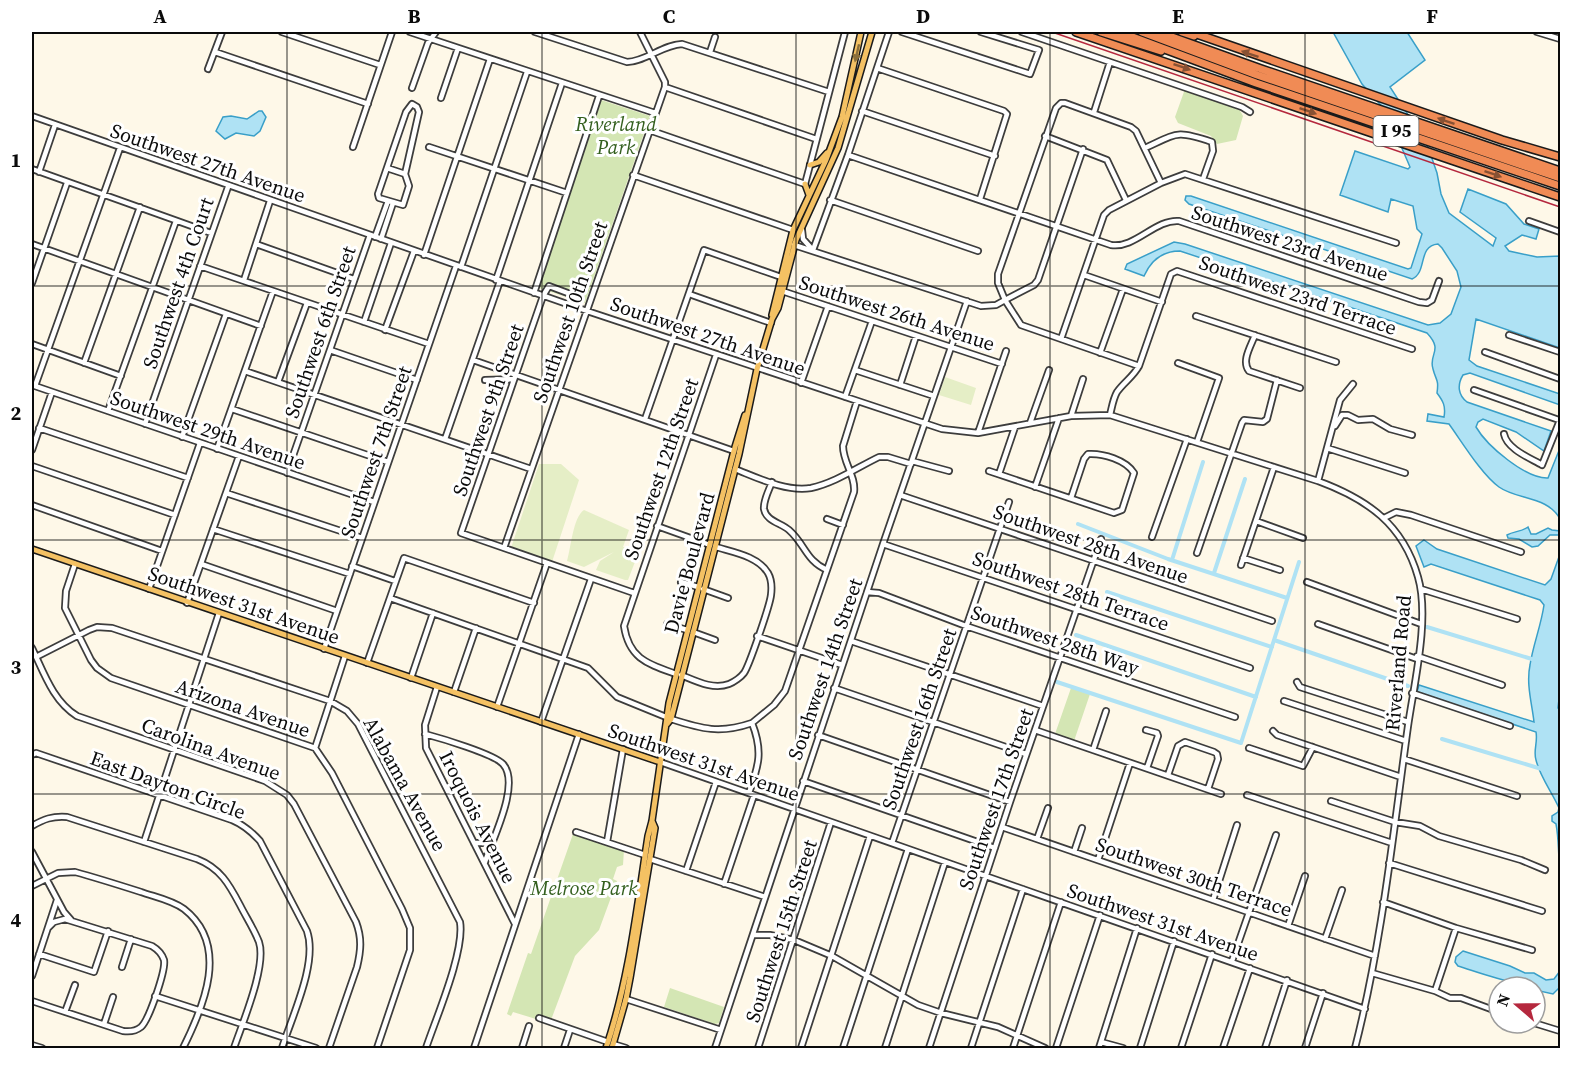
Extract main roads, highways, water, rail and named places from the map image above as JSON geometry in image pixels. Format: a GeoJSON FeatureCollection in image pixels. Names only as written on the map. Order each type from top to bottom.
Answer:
{"type":"FeatureCollection","features":[{"type":"Feature","properties":{"kind":"highway"},"geometry":{"type":"LineString","coordinates":[[1076,32],[1107,41]]}},
{"type":"Feature","properties":{"kind":"highway"},"geometry":{"type":"LineString","coordinates":[[1084,32],[1560,197]]}},
{"type":"Feature","properties":{"kind":"highway"},"geometry":{"type":"LineString","coordinates":[[1101,32],[1152,50],[1185,57]]}},
{"type":"Feature","properties":{"kind":"highway","name":"I 95"},"geometry":{"type":"LineString","coordinates":[[1119,32],[1257,81],[1539,171],[1560,171]]}},
{"type":"Feature","properties":{"kind":"highway"},"geometry":{"type":"LineString","coordinates":[[1126,32],[1257,81]]}},
{"type":"Feature","properties":{"kind":"highway"},"geometry":{"type":"LineString","coordinates":[[1142,32],[1257,75],[1560,177]]}},
{"type":"Feature","properties":{"kind":"highway","name":"I 95"},"geometry":{"type":"LineString","coordinates":[[1158,32],[1514,156],[1539,171],[1545,182],[1560,186]]}},
{"type":"Feature","properties":{"kind":"highway"},"geometry":{"type":"LineString","coordinates":[[1182,32],[1217,42]]}},
{"type":"Feature","properties":{"kind":"highway"},"geometry":{"type":"LineString","coordinates":[[1191,32],[1560,158]]}},
{"type":"Feature","properties":{"kind":"highway"},"geometry":{"type":"LineString","coordinates":[[1539,171],[1560,166]]}},
{"type":"Feature","properties":{"kind":"highway"},"geometry":{"type":"LineString","coordinates":[[1539,171],[1560,186]]}},
{"type":"Feature","properties":{"kind":"main road","name":"Davie Boulevard"},"geometry":{"type":"LineString","coordinates":[[772,321],[773,307],[793,230],[832,147],[847,99],[861,32]]}},
{"type":"Feature","properties":{"kind":"main road","name":"Davie Boulevard"},"geometry":{"type":"LineString","coordinates":[[610,1046],[626,976],[647,857],[655,828],[652,821],[660,762],[678,674],[735,470],[757,369],[794,245],[840,142],[872,32]]}},
{"type":"Feature","properties":{"kind":"main road"},"geometry":{"type":"LineString","coordinates":[[810,165],[820,161],[832,147]]}},
{"type":"Feature","properties":{"kind":"main road"},"geometry":{"type":"LineString","coordinates":[[805,184],[809,195]]}},
{"type":"Feature","properties":{"kind":"main road"},"geometry":{"type":"LineString","coordinates":[[797,236],[798,218]]}},
{"type":"Feature","properties":{"kind":"main road"},"geometry":{"type":"LineString","coordinates":[[792,253],[793,230]]}},
{"type":"Feature","properties":{"kind":"main road","name":"Davie Boulevard"},"geometry":{"type":"LineString","coordinates":[[701,588],[702,571],[713,546],[741,423],[747,410]]}},
{"type":"Feature","properties":{"kind":"main road"},"geometry":{"type":"LineString","coordinates":[[734,451],[737,456],[735,470]]}},
{"type":"Feature","properties":{"kind":"main road","name":"Southwest 31st Avenue"},"geometry":{"type":"LineString","coordinates":[[32,549],[660,762]]}},
{"type":"Feature","properties":{"kind":"main road","name":"Davie Boulevard"},"geometry":{"type":"LineString","coordinates":[[668,720],[678,674]]}},
{"type":"Feature","properties":{"kind":"main road","name":"Davie Boulevard"},"geometry":{"type":"LineString","coordinates":[[610,1046],[626,999],[647,857]]}},
{"type":"Feature","properties":{"kind":"main road"},"geometry":{"type":"LineString","coordinates":[[626,976],[626,999]]}},
{"type":"Feature","properties":{"kind":"water"},"geometry":{"type":"Polygon","coordinates":[[[1333,32],[1407,32],[1425,60],[1390,87],[1427,144],[1437,173],[1441,194],[1449,213],[1493,246],[1496,238],[1460,212],[1468,189],[1506,204],[1524,224],[1539,229],[1536,239],[1522,235],[1505,246],[1509,251],[1537,257],[1560,256],[1560,348],[1476,319],[1469,360],[1477,366],[1560,394],[1560,405],[1470,373],[1463,375],[1459,386],[1460,393],[1467,402],[1551,431],[1544,451],[1516,432],[1483,419],[1476,427],[1481,435],[1508,460],[1539,477],[1548,478],[1560,448],[1560,519],[1548,506],[1506,491],[1493,482],[1479,467],[1449,424],[1427,421],[1428,414],[1444,417],[1445,410],[1437,393],[1437,382],[1432,364],[1435,348],[1427,333],[1180,251],[1158,258],[1150,265],[1144,276],[1125,269],[1127,264],[1174,242],[1428,325],[1440,323],[1451,314],[1461,287],[1457,271],[1438,244],[1427,249],[1420,271],[1412,279],[1189,204],[1185,200],[1186,196],[1191,196],[1408,269],[1411,268],[1422,234],[1417,229],[1413,206],[1391,199],[1388,212],[1340,195],[1355,151],[1408,169],[1410,167],[1386,111],[1362,84],[1333,32]]]}},
{"type":"Feature","properties":{"kind":"water"},"geometry":{"type":"Polygon","coordinates":[[[262,111],[266,117],[260,131],[254,136],[236,133],[225,139],[216,131],[223,117],[247,119],[262,111]]]}},
{"type":"Feature","properties":{"kind":"water"},"geometry":{"type":"Polygon","coordinates":[[[1528,527],[1531,534],[1548,528],[1560,531],[1560,535],[1550,535],[1538,546],[1532,547],[1519,539],[1508,538],[1507,535],[1528,527]]]}},
{"type":"Feature","properties":{"kind":"water"},"geometry":{"type":"Polygon","coordinates":[[[1424,540],[1437,549],[1545,585],[1551,579],[1560,554],[1558,708],[1560,710],[1560,870],[1557,830],[1556,824],[1552,821],[1552,816],[1558,812],[1559,808],[1535,757],[1536,732],[1417,692],[1419,685],[1534,722],[1529,672],[1544,605],[1540,600],[1431,564],[1424,567],[1416,546],[1424,540]]]}},
{"type":"Feature","properties":{"kind":"water"},"geometry":{"type":"Polygon","coordinates":[[[1463,951],[1525,973],[1537,975],[1487,975],[1458,966],[1455,962],[1456,957],[1463,951]]]}},
{"type":"Feature","properties":{"kind":"water"},"geometry":{"type":"Polygon","coordinates":[[[1560,971],[1560,987],[1553,994],[1547,993],[1547,980],[1554,979],[1560,971]]]}},
{"type":"Feature","properties":{"kind":"waterway"},"geometry":{"type":"LineString","coordinates":[[1172,560],[1203,462]]}},
{"type":"Feature","properties":{"kind":"waterway"},"geometry":{"type":"LineString","coordinates":[[1214,573],[1245,479]]}},
{"type":"Feature","properties":{"kind":"waterway"},"geometry":{"type":"LineString","coordinates":[[1078,524],[1168,559],[1287,598]]}},
{"type":"Feature","properties":{"kind":"waterway"},"geometry":{"type":"LineString","coordinates":[[1057,682],[1241,743],[1299,562]]}},
{"type":"Feature","properties":{"kind":"waterway"},"geometry":{"type":"LineString","coordinates":[[1107,592],[1272,647]]}},
{"type":"Feature","properties":{"kind":"waterway"},"geometry":{"type":"LineString","coordinates":[[1427,627],[1535,660]]}},
{"type":"Feature","properties":{"kind":"waterway"},"geometry":{"type":"LineString","coordinates":[[1076,635],[1256,697]]}},
{"type":"Feature","properties":{"kind":"waterway"},"geometry":{"type":"LineString","coordinates":[[1274,640],[1408,686]]}},
{"type":"Feature","properties":{"kind":"waterway"},"geometry":{"type":"LineString","coordinates":[[1442,739],[1545,770]]}},
{"type":"Feature","properties":{"kind":"railway"},"geometry":{"type":"LineString","coordinates":[[1052,32],[1560,207]]}},
{"type":"Feature","properties":{"kind":"park label","name":"Riverland Park"},"geometry":{"type":"Point","coordinates":[616,136]}},
{"type":"Feature","properties":{"kind":"park label","name":"Melrose Park"},"geometry":{"type":"Point","coordinates":[584,888]}}]}
